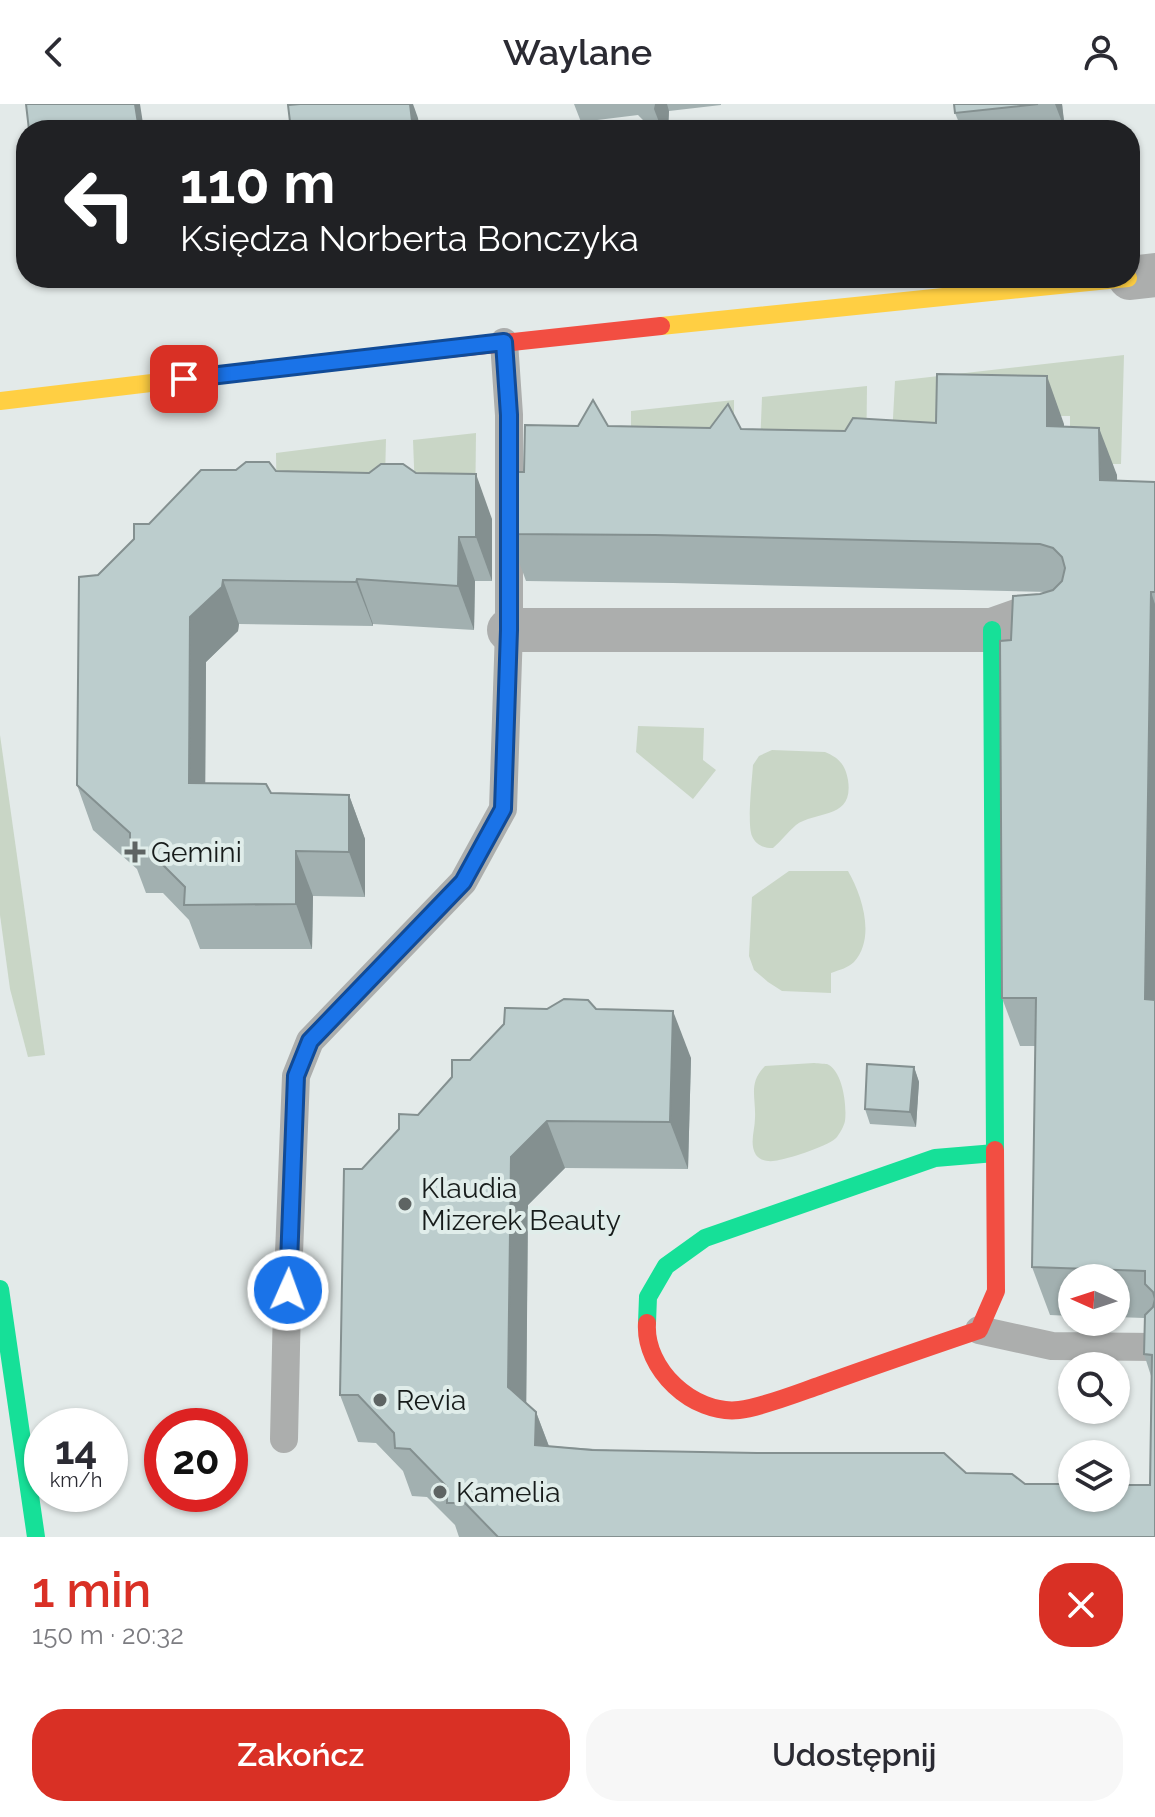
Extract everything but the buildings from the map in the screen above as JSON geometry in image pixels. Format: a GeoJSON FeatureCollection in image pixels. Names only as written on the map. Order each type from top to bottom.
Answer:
{"type":"FeatureCollection","features":[{"type":"Feature","properties":{"kind":"street"},"geometry":{"type":"LineString","coordinates":[[0,401],[504,342],[1031,288]]}},
{"type":"Feature","properties":{"kind":"street"},"geometry":{"type":"LineString","coordinates":[[509,630],[992,630],[1030,617],[1057,617]]}},
{"type":"Feature","properties":{"kind":"street"},"geometry":{"type":"LineString","coordinates":[[992,630],[996,1291],[979,1330],[740,1410],[725,1410],[698,1402],[673,1386],[654,1359],[646,1336],[648,1297],[666,1266],[705,1238],[935,1158],[995,1153]]}},
{"type":"Feature","properties":{"kind":"street"},"geometry":{"type":"LineString","coordinates":[[0,1289],[36,1537]]}},
{"type":"Feature","properties":{"kind":"lane"},"geometry":{"type":"LineString","coordinates":[[284,1439],[296,1076],[310,1041],[463,882],[503,809],[509,630],[509,415],[504,342]]}},
{"type":"Feature","properties":{"kind":"lane"},"geometry":{"type":"LineString","coordinates":[[979,1330],[1052,1346],[1155,1347]]}},
{"type":"Feature","properties":{"kind":"green space"},"geometry":{"type":"Polygon","coordinates":[[[1124,355],[1121,464],[1070,464],[1070,416],[946,416],[890,473],[895,381],[1124,355]]]}},
{"type":"Feature","properties":{"kind":"green space"},"geometry":{"type":"Polygon","coordinates":[[[867,386],[866,472],[759,472],[762,397],[867,386]]]}},
{"type":"Feature","properties":{"kind":"green space"},"geometry":{"type":"Polygon","coordinates":[[[734,400],[734,462],[631,468],[631,411],[734,400]]]}},
{"type":"Feature","properties":{"kind":"green space"},"geometry":{"type":"Polygon","coordinates":[[[476,433],[475,520],[416,519],[413,440],[476,433]]]}},
{"type":"Feature","properties":{"kind":"green space"},"geometry":{"type":"Polygon","coordinates":[[[386,439],[384,519],[277,519],[276,453],[386,439]]]}},
{"type":"Feature","properties":{"kind":"green space"},"geometry":{"type":"Polygon","coordinates":[[[638,726],[704,728],[703,760],[716,770],[693,799],[636,752],[638,726]]]}},
{"type":"Feature","properties":{"kind":"green space"},"geometry":{"type":"Polygon","coordinates":[[[0,735],[45,1055],[28,1057],[10,989],[0,915],[0,735]]]}},
{"type":"Feature","properties":{"kind":"green space"},"geometry":{"type":"Polygon","coordinates":[[[772,750],[825,752],[841,762],[848,780],[848,793],[840,808],[796,825],[773,848],[756,842],[750,822],[753,765],[759,756],[772,750]]]}},
{"type":"Feature","properties":{"kind":"green space"},"geometry":{"type":"Polygon","coordinates":[[[789,871],[848,871],[858,892],[864,916],[864,941],[854,962],[831,973],[831,993],[782,991],[754,970],[749,956],[752,897],[789,871]]]}},
{"type":"Feature","properties":{"kind":"green space"},"geometry":{"type":"Polygon","coordinates":[[[827,1064],[840,1081],[845,1115],[841,1131],[833,1140],[801,1154],[773,1161],[761,1159],[754,1151],[753,1142],[756,1078],[765,1066],[827,1064]]]}},
{"type":"Feature","properties":{"kind":"traffic: fast"},"geometry":{"type":"LineString","coordinates":[[992,630],[995,1150]]}},
{"type":"Feature","properties":{"kind":"traffic: fast"},"geometry":{"type":"LineString","coordinates":[[647,1323],[648,1297],[666,1266],[705,1238],[935,1158],[995,1153]]}},
{"type":"Feature","properties":{"kind":"traffic: fast"},"geometry":{"type":"LineString","coordinates":[[0,1289],[36,1537]]}},
{"type":"Feature","properties":{"kind":"traffic: slow"},"geometry":{"type":"LineString","coordinates":[[661,326],[1031,288]]}},
{"type":"Feature","properties":{"kind":"traffic: slow"},"geometry":{"type":"LineString","coordinates":[[0,401],[328,362]]}},
{"type":"Feature","properties":{"kind":"traffic: jam"},"geometry":{"type":"LineString","coordinates":[[328,362],[661,326]]}},
{"type":"Feature","properties":{"kind":"traffic: jam"},"geometry":{"type":"LineString","coordinates":[[647,1323],[648,1340],[654,1357],[675,1386],[689,1397],[722,1410],[759,1406],[979,1330],[996,1291],[995,1150]]}},
{"type":"Feature","properties":{"kind":"place","name":"Gemini"},"geometry":{"type":"Point","coordinates":[135,852]}},
{"type":"Feature","properties":{"kind":"place","name":"Klaudia Mizerek Beauty"},"geometry":{"type":"Point","coordinates":[405,1204]}},
{"type":"Feature","properties":{"kind":"place","name":"Revia"},"geometry":{"type":"Point","coordinates":[380,1400]}},
{"type":"Feature","properties":{"kind":"place","name":"Kamelia"},"geometry":{"type":"Point","coordinates":[440,1492]}},
{"type":"Feature","properties":{"kind":"route"},"geometry":{"type":"LineString","coordinates":[[184,379],[504,342],[508,376],[509,630],[503,809],[463,882],[310,1041],[296,1076],[288,1290]]}}]}
